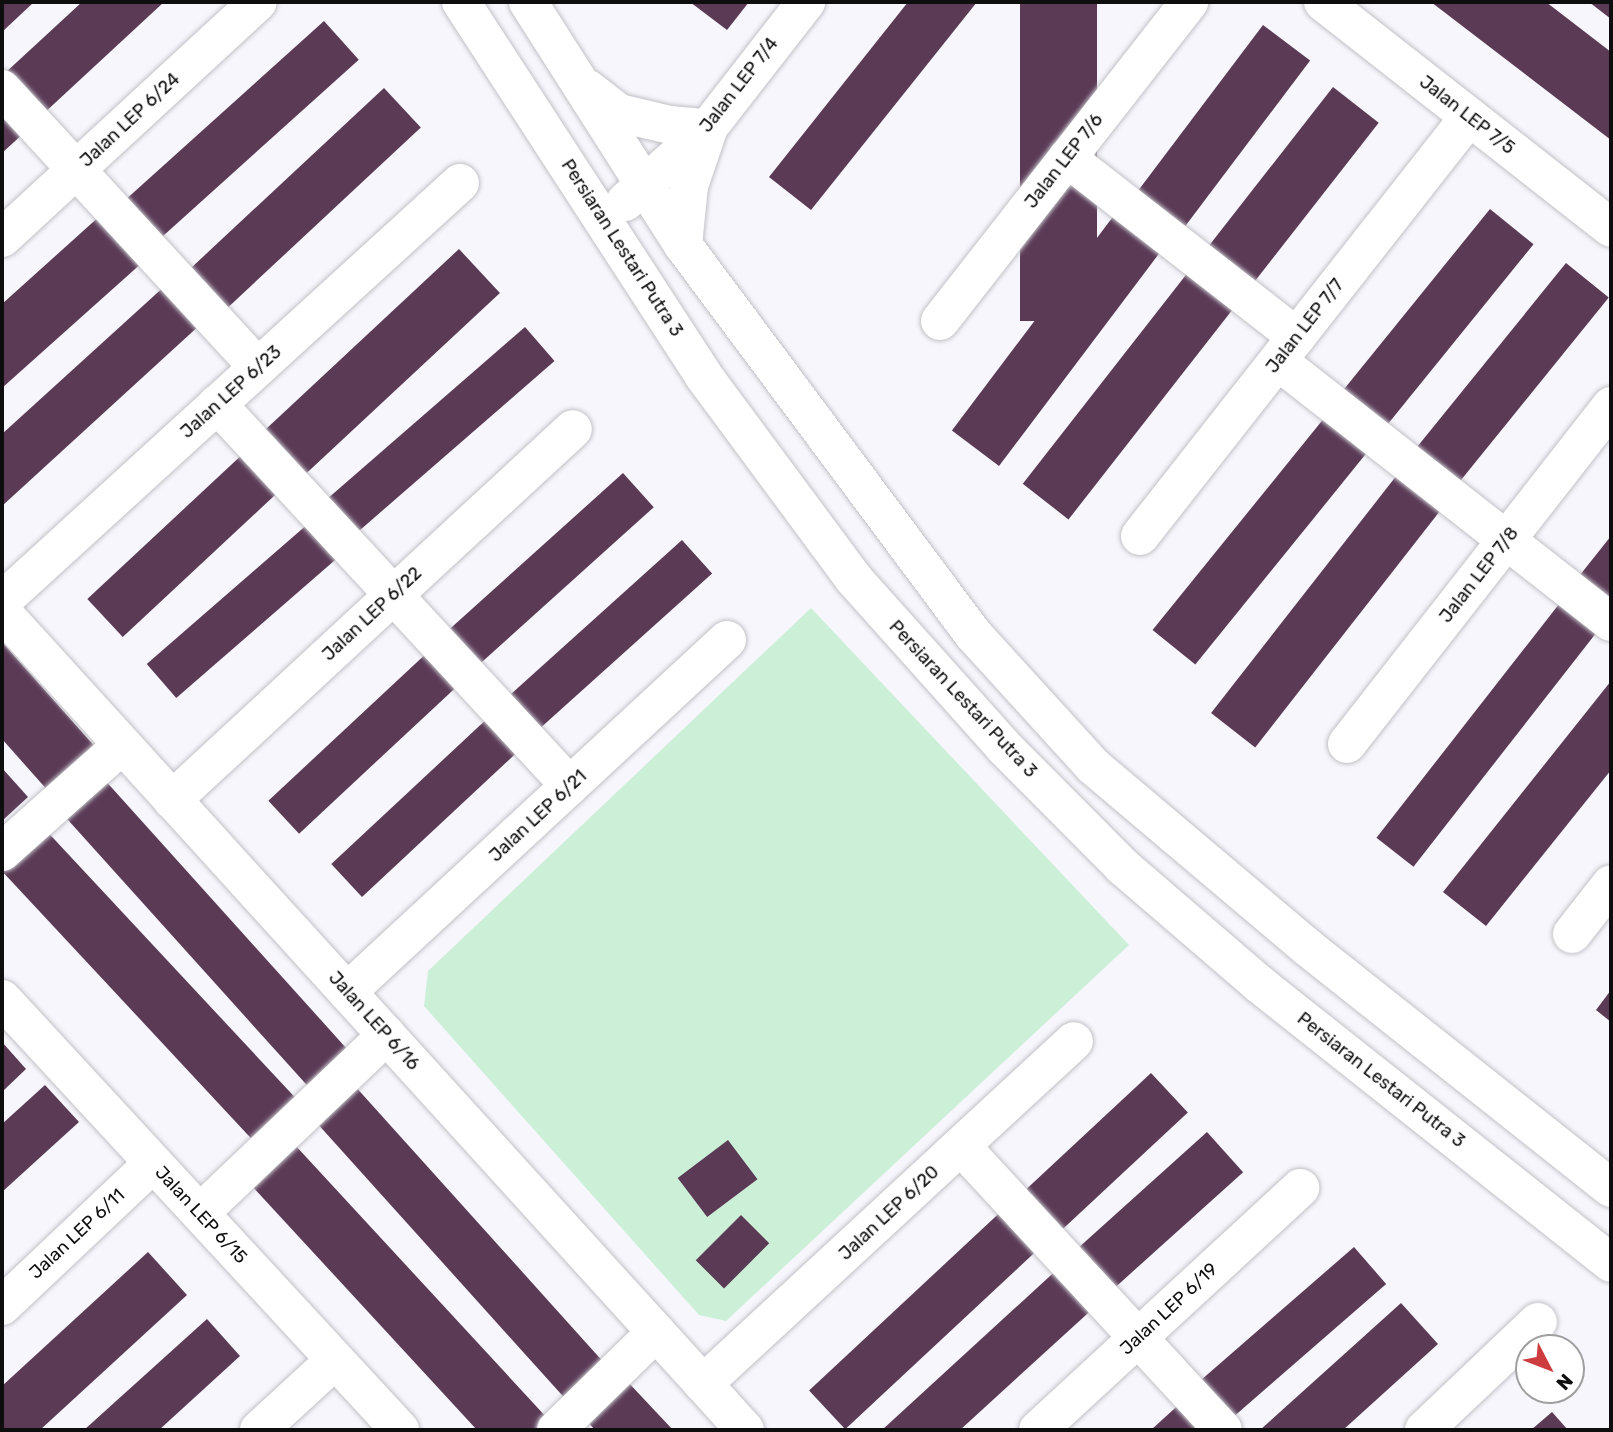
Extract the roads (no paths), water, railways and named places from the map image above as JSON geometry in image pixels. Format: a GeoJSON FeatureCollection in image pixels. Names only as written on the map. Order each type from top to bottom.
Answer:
{"type":"FeatureCollection","features":[{"type":"Feature","properties":{"kind":"street","name":"Jalan LEP 6/24"},"geometry":{"type":"LineString","coordinates":[[2,238],[258,2]]}},
{"type":"Feature","properties":{"kind":"street","name":"Persiaran Lestari Putra 3"},"geometry":{"type":"LineString","coordinates":[[461,2],[605,220],[703,375],[853,578],[1004,747],[1122,866],[1259,984],[1611,1263]]}},
{"type":"Feature","properties":{"kind":"street"},"geometry":{"type":"LineString","coordinates":[[528,2],[683,245],[972,635],[1093,766],[1307,947],[1611,1188]]}},
{"type":"Feature","properties":{"kind":"street","name":"Jalan LEP 7/4"},"geometry":{"type":"LineString","coordinates":[[605,220],[708,128],[806,2]]}},
{"type":"Feature","properties":{"kind":"street","name":"Jalan LEP 7/6"},"geometry":{"type":"LineString","coordinates":[[940,321],[1189,2]]}},
{"type":"Feature","properties":{"kind":"street","name":"Jalan LEP 7/5"},"geometry":{"type":"LineString","coordinates":[[1323,2],[1611,228]]}},
{"type":"Feature","properties":{"kind":"street"},"geometry":{"type":"LineString","coordinates":[[577,80],[619,113],[670,125],[708,128],[689,186],[683,245]]}},
{"type":"Feature","properties":{"kind":"street"},"geometry":{"type":"LineString","coordinates":[[2,89],[258,367]]}},
{"type":"Feature","properties":{"kind":"street","name":"Jalan LEP 7/7"},"geometry":{"type":"LineString","coordinates":[[1140,536],[1469,117]]}},
{"type":"Feature","properties":{"kind":"street"},"geometry":{"type":"LineString","coordinates":[[1067,158],[1506,540],[1611,622]]}},
{"type":"Feature","properties":{"kind":"street","name":"Jalan LEP 6/23"},"geometry":{"type":"LineString","coordinates":[[2,601],[460,183]]}},
{"type":"Feature","properties":{"kind":"street"},"geometry":{"type":"LineString","coordinates":[[217,404],[570,786]]}},
{"type":"Feature","properties":{"kind":"street","name":"Jalan LEP 7/8"},"geometry":{"type":"LineString","coordinates":[[1347,744],[1611,406]]}},
{"type":"Feature","properties":{"kind":"street","name":"Jalan LEP 6/22"},"geometry":{"type":"LineString","coordinates":[[172,800],[573,429]]}},
{"type":"Feature","properties":{"kind":"street","name":"Jalan LEP 6/16"},"geometry":{"type":"LineString","coordinates":[[2,612],[745,1430]]}},
{"type":"Feature","properties":{"kind":"street","name":"Jalan LEP 6/21"},"geometry":{"type":"LineString","coordinates":[[347,992],[727,640]]}},
{"type":"Feature","properties":{"kind":"street"},"geometry":{"type":"LineString","coordinates":[[2,852],[122,744]]}},
{"type":"Feature","properties":{"kind":"street"},"geometry":{"type":"LineString","coordinates":[[1572,934],[1611,884]]}},
{"type":"Feature","properties":{"kind":"street","name":"Jalan LEP 6/15"},"geometry":{"type":"LineString","coordinates":[[2,999],[400,1430]]}},
{"type":"Feature","properties":{"kind":"street"},"geometry":{"type":"LineString","coordinates":[[200,1213],[387,1035]]}},
{"type":"Feature","properties":{"kind":"street","name":"Jalan LEP 6/20"},"geometry":{"type":"LineString","coordinates":[[703,1384],[1074,1041]]}},
{"type":"Feature","properties":{"kind":"street"},"geometry":{"type":"LineString","coordinates":[[961,1146],[1223,1430]]}},
{"type":"Feature","properties":{"kind":"street","name":"Jalan LEP 6/11"},"geometry":{"type":"LineString","coordinates":[[2,1306],[153,1163]]}},
{"type":"Feature","properties":{"kind":"street","name":"Jalan LEP 6/19"},"geometry":{"type":"LineString","coordinates":[[1038,1430],[1300,1188]]}},
{"type":"Feature","properties":{"kind":"street"},"geometry":{"type":"LineString","coordinates":[[1424,1430],[1538,1322]]}},
{"type":"Feature","properties":{"kind":"street"},"geometry":{"type":"LineString","coordinates":[[556,1430],[656,1332]]}},
{"type":"Feature","properties":{"kind":"street"},"geometry":{"type":"LineString","coordinates":[[258,1430],[335,1360]]}}]}
